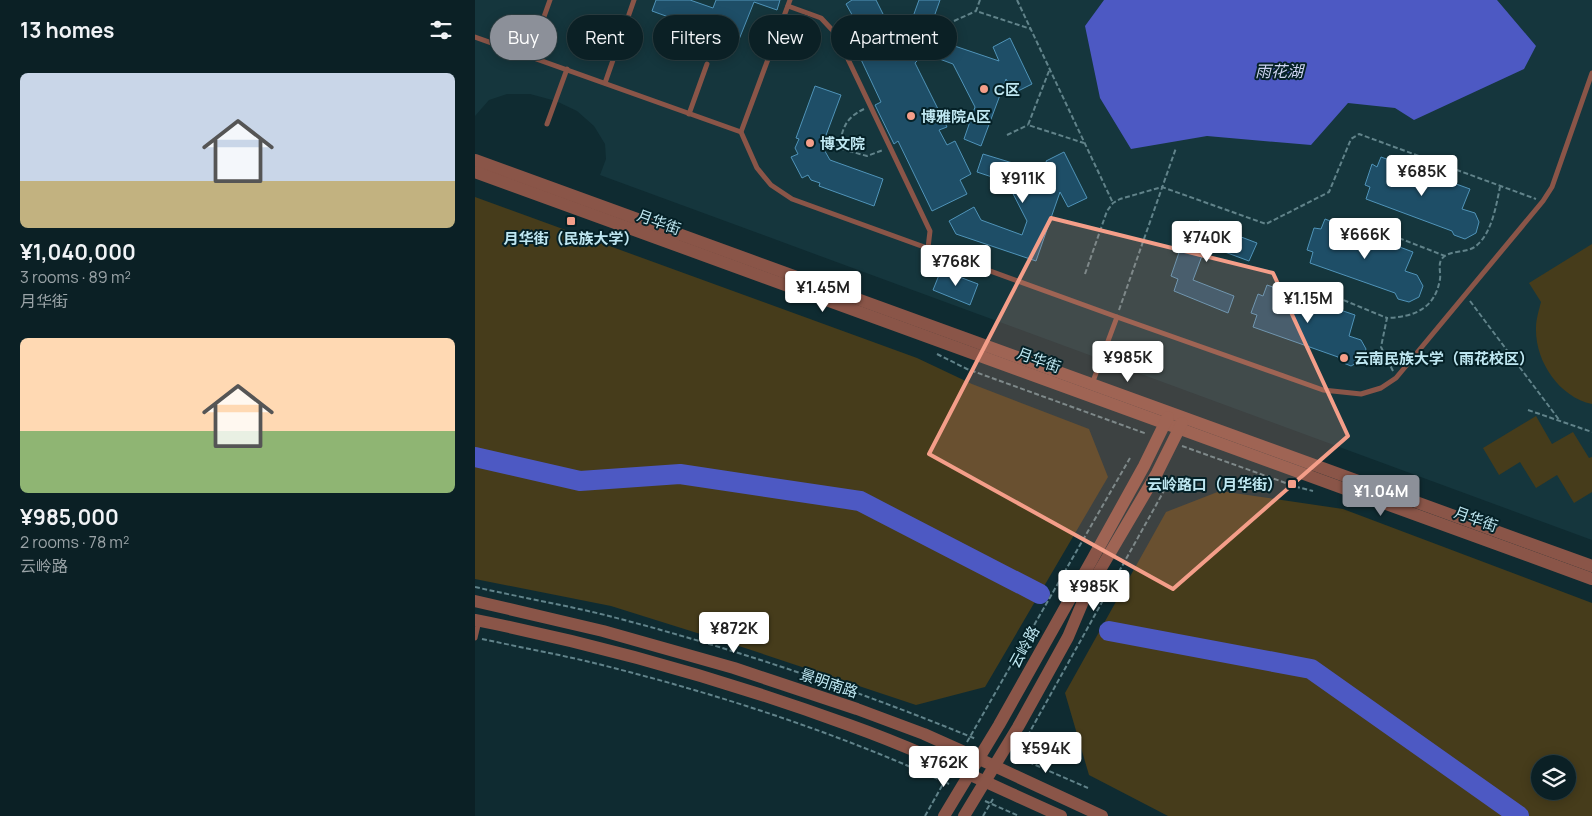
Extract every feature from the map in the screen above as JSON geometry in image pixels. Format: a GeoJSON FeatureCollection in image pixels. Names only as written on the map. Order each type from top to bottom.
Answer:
{"type":"FeatureCollection","features":[{"type":"Feature","properties":{"kind":"street","name":"月华街"},"geometry":{"type":"LineString","coordinates":[[475,160],[1092,384],[1168,418]]}},
{"type":"Feature","properties":{"kind":"street","name":"月华街"},"geometry":{"type":"LineString","coordinates":[[475,172],[1168,418],[1592,579]]}},
{"type":"Feature","properties":{"kind":"street","name":"云岭路"},"geometry":{"type":"LineString","coordinates":[[944,816],[999,725],[1093,558],[1168,418]]}},
{"type":"Feature","properties":{"kind":"street","name":"月华街"},"geometry":{"type":"LineString","coordinates":[[1181,423],[1592,566]]}},
{"type":"Feature","properties":{"kind":"street"},"geometry":{"type":"LineString","coordinates":[[964,816],[1023,719],[1068,637],[1087,592],[1157,473],[1181,423]]}},
{"type":"Feature","properties":{"kind":"street","name":"景明南路"},"geometry":{"type":"LineString","coordinates":[[475,601],[603,630],[734,668],[857,709],[924,734],[1102,816]]}},
{"type":"Feature","properties":{"kind":"street"},"geometry":{"type":"LineString","coordinates":[[477,620],[599,648],[726,684],[850,726],[953,767],[1061,816]]}},
{"type":"Feature","properties":{"kind":"lane"},"geometry":{"type":"LineString","coordinates":[[545,15],[551,0]]}},
{"type":"Feature","properties":{"kind":"lane"},"geometry":{"type":"LineString","coordinates":[[605,83],[634,0]]}},
{"type":"Feature","properties":{"kind":"lane"},"geometry":{"type":"LineString","coordinates":[[790,0],[741,132],[757,168],[771,185],[792,199],[1323,390],[1361,394],[1381,388],[1396,378],[1543,201],[1552,187],[1592,73]]}},
{"type":"Feature","properties":{"kind":"lane"},"geometry":{"type":"LineString","coordinates":[[788,6],[821,18],[836,34],[930,230],[928,248]]}},
{"type":"Feature","properties":{"kind":"lane"},"geometry":{"type":"LineString","coordinates":[[475,37],[490,42]]}},
{"type":"Feature","properties":{"kind":"lane"},"geometry":{"type":"LineString","coordinates":[[542,60],[741,132]]}},
{"type":"Feature","properties":{"kind":"lane"},"geometry":{"type":"LineString","coordinates":[[689,114],[707,64]]}},
{"type":"Feature","properties":{"kind":"lane"},"geometry":{"type":"LineString","coordinates":[[547,124],[567,68]]}},
{"type":"Feature","properties":{"kind":"lane"},"geometry":{"type":"LineString","coordinates":[[1092,384],[1117,317]]}},
{"type":"Feature","properties":{"kind":"lane"},"geometry":{"type":"LineString","coordinates":[[475,637],[477,620]]}},
{"type":"Feature","properties":{"kind":"path"},"geometry":{"type":"LineString","coordinates":[[976,11],[980,0]]}},
{"type":"Feature","properties":{"kind":"path"},"geometry":{"type":"LineString","coordinates":[[1017,0],[1113,203]]}},
{"type":"Feature","properties":{"kind":"path"},"geometry":{"type":"LineString","coordinates":[[957,20],[976,11],[1031,29]]}},
{"type":"Feature","properties":{"kind":"path"},"geometry":{"type":"LineString","coordinates":[[1028,125],[1050,69]]}},
{"type":"Feature","properties":{"kind":"path"},"geometry":{"type":"LineString","coordinates":[[870,106],[853,115],[848,120],[838,148],[867,156],[890,147]]}},
{"type":"Feature","properties":{"kind":"path"},"geometry":{"type":"LineString","coordinates":[[1007,135],[1028,125],[1085,143]]}},
{"type":"Feature","properties":{"kind":"path"},"geometry":{"type":"LineString","coordinates":[[1085,274],[1107,211],[1113,203],[1120,199],[1162,187],[1266,224],[1329,192],[1351,139],[1359,134],[1543,201]]}},
{"type":"Feature","properties":{"kind":"path"},"geometry":{"type":"LineString","coordinates":[[1117,317],[1176,148]]}},
{"type":"Feature","properties":{"kind":"path"},"geometry":{"type":"LineString","coordinates":[[1302,283],[1387,318],[1403,317],[1420,311],[1432,300],[1438,288],[1441,261],[1445,256],[1475,247],[1482,239],[1493,217],[1501,186]]}},
{"type":"Feature","properties":{"kind":"path"},"geometry":{"type":"LineString","coordinates":[[1350,219],[1445,256]]}},
{"type":"Feature","properties":{"kind":"path"},"geometry":{"type":"LineString","coordinates":[[1465,294],[1560,421]]}},
{"type":"Feature","properties":{"kind":"path"},"geometry":{"type":"LineString","coordinates":[[1387,318],[1381,347],[1396,378]]}},
{"type":"Feature","properties":{"kind":"path"},"geometry":{"type":"LineString","coordinates":[[1528,410],[1592,432]]}},
{"type":"Feature","properties":{"kind":"path"},"geometry":{"type":"LineString","coordinates":[[962,751],[1130,458]]}},
{"type":"Feature","properties":{"kind":"path"},"geometry":{"type":"LineString","coordinates":[[1008,772],[1170,480]]}},
{"type":"Feature","properties":{"kind":"path"},"geometry":{"type":"LineString","coordinates":[[475,637],[594,663],[719,698],[845,740],[959,789]]}},
{"type":"Feature","properties":{"kind":"path"},"geometry":{"type":"LineString","coordinates":[[925,816],[953,767]]}},
{"type":"Feature","properties":{"kind":"path"},"geometry":{"type":"LineString","coordinates":[[983,816],[999,788]]}},
{"type":"Feature","properties":{"kind":"path"},"geometry":{"type":"LineString","coordinates":[[975,797],[1019,816]]}},
{"type":"Feature","properties":{"kind":"highlighted area"},"geometry":{"type":"Polygon","coordinates":[[[1051,218],[1273,273],[1348,436],[1173,589],[929,454],[1051,218]]]}},
{"type":"Feature","properties":{"kind":"shaded area","name":"云南民族大学（雨花校区）"},"geometry":{"type":"Polygon","coordinates":[[[475,0],[1592,0],[1592,540],[600,175],[606,159],[605,144],[594,126],[577,111],[556,101],[530,94],[507,94],[489,100],[475,116],[475,0]]]}},
{"type":"Feature","properties":{"kind":"shaded area"},"geometry":{"type":"Polygon","coordinates":[[[475,197],[917,358],[972,384],[1089,429],[1108,477],[985,687],[916,705],[611,606],[475,579],[475,197]]]}},
{"type":"Feature","properties":{"kind":"shaded area"},"geometry":{"type":"Polygon","coordinates":[[[1592,244],[1592,404],[1569,394],[1551,376],[1545,365],[1540,353],[1536,328],[1541,302],[1529,283],[1592,244]]]}},
{"type":"Feature","properties":{"kind":"shaded area"},"geometry":{"type":"Polygon","coordinates":[[[1536,416],[1552,444],[1573,432],[1589,458],[1592,457],[1592,492],[1574,503],[1557,475],[1536,488],[1520,462],[1499,475],[1483,448],[1536,416]]]}},
{"type":"Feature","properties":{"kind":"shaded area"},"geometry":{"type":"Polygon","coordinates":[[[1220,491],[1343,509],[1592,603],[1592,816],[1168,816],[1089,775],[1065,693],[1166,512],[1220,491]]]}},
{"type":"Feature","properties":{"kind":"water","name":"雨花湖"},"geometry":{"type":"Polygon","coordinates":[[[1104,0],[1497,0],[1536,46],[1524,69],[1414,120],[1395,108],[1348,103],[1311,145],[1207,136],[1131,149],[1100,98],[1085,26],[1104,0]]]}},
{"type":"Feature","properties":{"kind":"building"},"geometry":{"type":"Polygon","coordinates":[[[656,0],[690,0],[713,8],[716,0],[780,0],[777,10],[754,2],[739,40],[739,15],[663,15],[652,11],[656,0]]]}},
{"type":"Feature","properties":{"kind":"building","name":"博雅院A区"},"geometry":{"type":"Polygon","coordinates":[[[852,0],[876,0],[884,15],[852,15],[846,4],[852,0]]]}},
{"type":"Feature","properties":{"kind":"building"},"geometry":{"type":"Polygon","coordinates":[[[919,0],[940,0],[935,15],[914,15],[919,0]]]}},
{"type":"Feature","properties":{"kind":"building","name":"C区"},"geometry":{"type":"Polygon","coordinates":[[[1010,38],[1032,84],[1014,93],[1006,79],[981,146],[964,139],[975,107],[953,64],[942,60],[957,60],[957,47],[999,61],[993,47],[1010,38]]]}},
{"type":"Feature","properties":{"kind":"building","name":"博雅院A区"},"geometry":{"type":"Polygon","coordinates":[[[861,60],[916,60],[915,63],[947,127],[939,130],[947,145],[955,141],[971,174],[960,180],[967,194],[932,211],[898,141],[894,144],[875,105],[881,102],[861,60]]]}},
{"type":"Feature","properties":{"kind":"building","name":"博文院"},"geometry":{"type":"Polygon","coordinates":[[[815,86],[841,95],[822,146],[830,160],[883,179],[874,206],[819,186],[820,183],[811,180],[808,175],[802,178],[791,157],[798,154],[795,148],[799,139],[796,138],[815,86]]]}},
{"type":"Feature","properties":{"kind":"building"},"geometry":{"type":"Polygon","coordinates":[[[1064,152],[1087,198],[1068,207],[1060,192],[1036,261],[956,234],[949,221],[974,207],[981,220],[1022,235],[1027,221],[1007,182],[977,172],[983,154],[1052,175],[1046,161],[1064,152]]]}},
{"type":"Feature","properties":{"kind":"building"},"geometry":{"type":"Polygon","coordinates":[[[1381,157],[1470,189],[1462,209],[1475,213],[1479,222],[1476,233],[1465,239],[1454,235],[1452,231],[1366,199],[1370,187],[1365,185],[1372,164],[1377,167],[1381,157]]]}},
{"type":"Feature","properties":{"kind":"building"},"geometry":{"type":"Polygon","coordinates":[[[1325,219],[1413,252],[1405,271],[1417,275],[1423,286],[1419,297],[1409,302],[1398,299],[1395,293],[1310,263],[1313,252],[1307,250],[1314,228],[1321,229],[1325,219]]]}},
{"type":"Feature","properties":{"kind":"building"},"geometry":{"type":"Polygon","coordinates":[[[1199,221],[1257,243],[1249,261],[1206,245],[1193,280],[1234,296],[1228,313],[1174,291],[1178,279],[1171,276],[1186,232],[1194,235],[1199,221]]]}},
{"type":"Feature","properties":{"kind":"building"},"geometry":{"type":"Polygon","coordinates":[[[941,270],[978,284],[970,305],[933,290],[941,270]]]}},
{"type":"Feature","properties":{"kind":"building"},"geometry":{"type":"Polygon","coordinates":[[[1267,285],[1355,315],[1349,336],[1361,340],[1366,349],[1362,360],[1351,366],[1341,362],[1338,357],[1253,327],[1257,315],[1251,313],[1258,294],[1263,296],[1267,285]]]}},
{"type":"Feature","properties":{"kind":"waterway"},"geometry":{"type":"LineString","coordinates":[[475,457],[580,481],[680,474],[860,501],[1040,594]]}},
{"type":"Feature","properties":{"kind":"waterway"},"geometry":{"type":"LineString","coordinates":[[1109,631],[1311,669],[1519,816]]}},
{"type":"Feature","properties":{"kind":"place","name":"C区"},"geometry":{"type":"Point","coordinates":[984,89]}},
{"type":"Feature","properties":{"kind":"place","name":"博雅院A区"},"geometry":{"type":"Point","coordinates":[911,116]}},
{"type":"Feature","properties":{"kind":"place","name":"博文院"},"geometry":{"type":"Point","coordinates":[810,143]}},
{"type":"Feature","properties":{"kind":"place","name":"月华街（民族大学）"},"geometry":{"type":"Point","coordinates":[571,221]}},
{"type":"Feature","properties":{"kind":"place","name":"云南民族大学（雨花校区）"},"geometry":{"type":"Point","coordinates":[1344,358]}},
{"type":"Feature","properties":{"kind":"place","name":"云岭路口（月华街）"},"geometry":{"type":"Point","coordinates":[1292,484]}}]}
